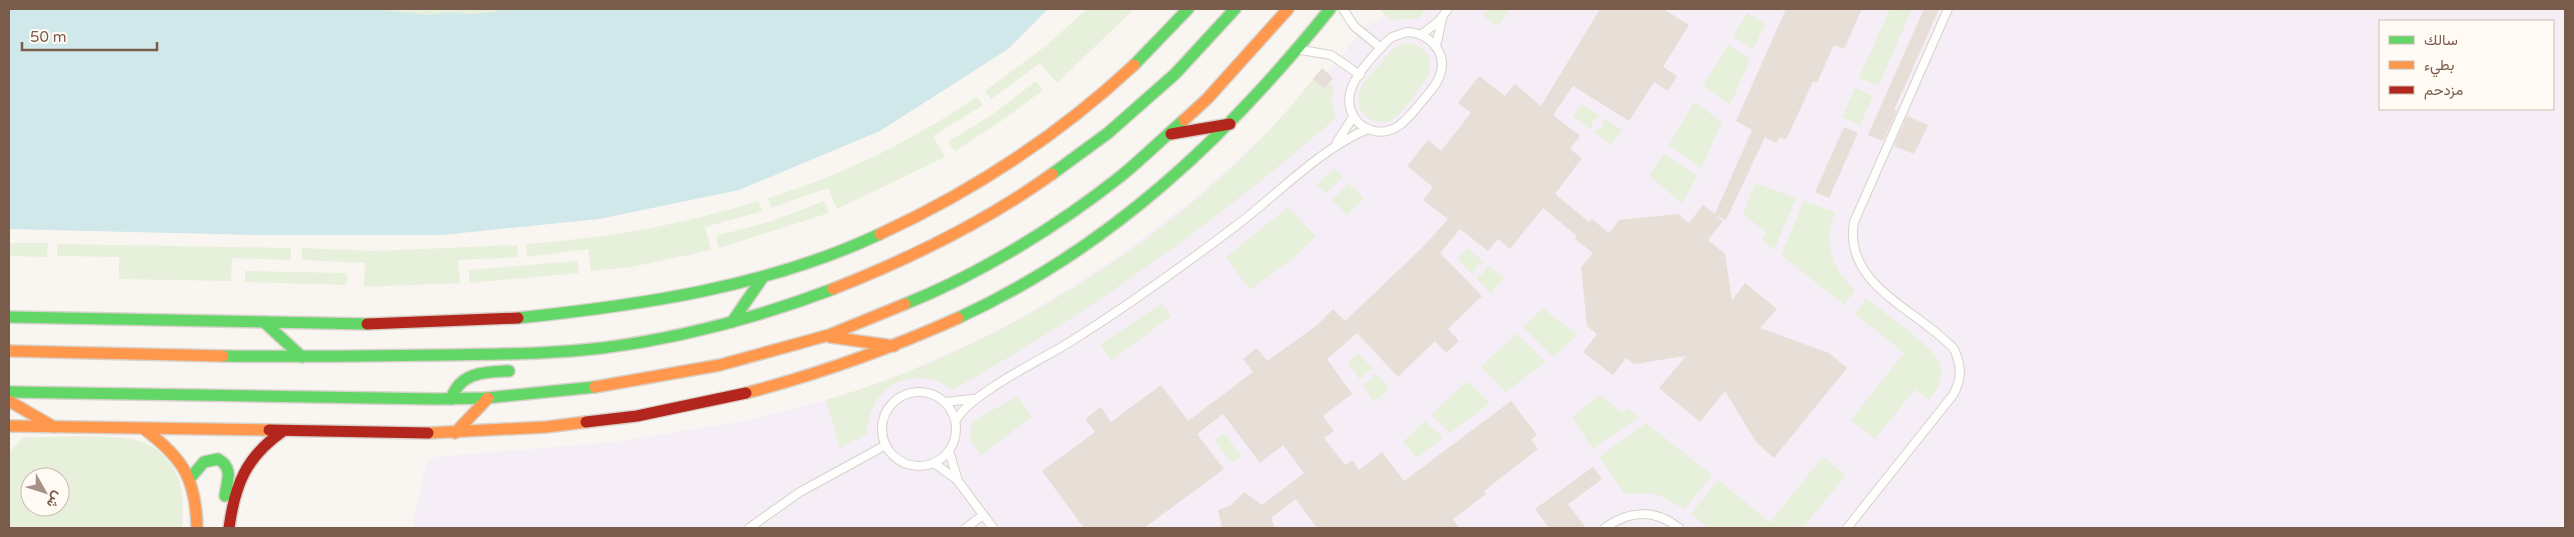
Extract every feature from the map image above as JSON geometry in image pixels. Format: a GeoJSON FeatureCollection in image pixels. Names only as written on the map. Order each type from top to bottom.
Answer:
{"type":"FeatureCollection","features":[{"type":"Feature","properties":{"kind":"main road"},"geometry":{"type":"LineString","coordinates":[[9,317],[366,325],[504,319],[574,312],[685,295],[763,276],[838,251],[900,224],[943,202],[1015,159],[1059,128],[1119,79],[1188,9]]}},
{"type":"Feature","properties":{"kind":"main road"},"geometry":{"type":"LineString","coordinates":[[9,351],[302,357],[422,356],[574,351],[670,337],[732,322],[799,302],[868,275],[947,237],[998,208],[1056,170],[1118,123],[1188,60],[1235,9]]}},
{"type":"Feature","properties":{"kind":"main road"},"geometry":{"type":"LineString","coordinates":[[9,392],[488,398],[565,391],[668,376],[769,352],[826,336],[913,303],[1000,258],[1082,206],[1171,134],[1236,69],[1288,9]]}},
{"type":"Feature","properties":{"kind":"main road"},"geometry":{"type":"LineString","coordinates":[[9,426],[455,433],[568,427],[679,410],[788,383],[894,346],[980,308],[1062,262],[1138,207],[1230,124],[1298,50],[1330,9]]}},
{"type":"Feature","properties":{"kind":"main road"},"geometry":{"type":"LineString","coordinates":[[1171,134],[1230,124]]}},
{"type":"Feature","properties":{"kind":"main road"},"geometry":{"type":"LineString","coordinates":[[732,322],[763,276]]}},
{"type":"Feature","properties":{"kind":"main road"},"geometry":{"type":"LineString","coordinates":[[264,322],[302,357]]}},
{"type":"Feature","properties":{"kind":"main road"},"geometry":{"type":"LineString","coordinates":[[826,336],[894,346]]}},
{"type":"Feature","properties":{"kind":"main road"},"geometry":{"type":"LineString","coordinates":[[543,365],[574,351]]}},
{"type":"Feature","properties":{"kind":"main road"},"geometry":{"type":"LineString","coordinates":[[451,399],[456,385],[467,376],[520,370]]}},
{"type":"Feature","properties":{"kind":"main road"},"geometry":{"type":"LineString","coordinates":[[455,433],[488,398]]}},
{"type":"Feature","properties":{"kind":"main road"},"geometry":{"type":"LineString","coordinates":[[9,401],[54,427]]}},
{"type":"Feature","properties":{"kind":"main road"},"geometry":{"type":"LineString","coordinates":[[144,429],[178,456],[191,477],[196,501],[197,528]]}},
{"type":"Feature","properties":{"kind":"main road"},"geometry":{"type":"LineString","coordinates":[[229,528],[234,497],[245,468],[262,446],[283,431]]}},
{"type":"Feature","properties":{"kind":"main road"},"geometry":{"type":"LineString","coordinates":[[191,477],[210,459],[220,460],[227,467],[225,498],[229,528]]}},
{"type":"Feature","properties":{"kind":"lane"},"geometry":{"type":"LineString","coordinates":[[1343,9],[1354,26],[1381,48]]}},
{"type":"Feature","properties":{"kind":"lane"},"geometry":{"type":"LineString","coordinates":[[1422,34],[1442,18],[1448,9]]}},
{"type":"Feature","properties":{"kind":"lane"},"geometry":{"type":"LineString","coordinates":[[1847,528],[1953,395],[1960,377],[1961,367],[1954,349],[1865,274],[1859,265],[1852,244],[1854,222],[1948,9]]}},
{"type":"Feature","properties":{"kind":"lane"},"geometry":{"type":"LineString","coordinates":[[1436,46],[1442,18]]}},
{"type":"Feature","properties":{"kind":"lane"},"geometry":{"type":"LineString","coordinates":[[1414,32],[1422,34],[1440,52],[1441,74],[1434,86],[1407,119],[1396,128],[1382,132],[1368,129],[1353,116],[1349,97],[1353,84],[1392,37],[1399,33],[1414,32]]}},
{"type":"Feature","properties":{"kind":"lane"},"geometry":{"type":"LineString","coordinates":[[1298,50],[1315,51],[1331,55],[1360,75]]}},
{"type":"Feature","properties":{"kind":"lane"},"geometry":{"type":"LineString","coordinates":[[1335,146],[1353,116]]}},
{"type":"Feature","properties":{"kind":"lane"},"geometry":{"type":"LineString","coordinates":[[956,420],[975,399],[1135,299],[1237,225],[1335,146],[1368,129]]}},
{"type":"Feature","properties":{"kind":"lane"},"geometry":{"type":"LineString","coordinates":[[920,392],[929,393],[945,402],[956,420],[956,436],[949,452],[934,464],[926,466],[910,465],[896,458],[886,445],[882,427],[888,409],[901,396],[920,392]]}},
{"type":"Feature","properties":{"kind":"lane"},"geometry":{"type":"LineString","coordinates":[[945,402],[975,399]]}},
{"type":"Feature","properties":{"kind":"lane"},"geometry":{"type":"LineString","coordinates":[[749,528],[800,492],[886,445]]}},
{"type":"Feature","properties":{"kind":"lane"},"geometry":{"type":"LineString","coordinates":[[949,452],[958,481]]}},
{"type":"Feature","properties":{"kind":"lane"},"geometry":{"type":"LineString","coordinates":[[934,464],[958,481],[993,528]]}},
{"type":"Feature","properties":{"kind":"lane"},"geometry":{"type":"LineString","coordinates":[[1605,528],[1628,515],[1646,514],[1664,518],[1679,528]]}},
{"type":"Feature","properties":{"kind":"lane"},"geometry":{"type":"LineString","coordinates":[[966,528],[983,515]]}},
{"type":"Feature","properties":{"kind":"shaded area"},"geometry":{"type":"Polygon","coordinates":[[[1379,9],[2565,9],[2565,519],[2557,528],[412,528],[426,463],[436,457],[614,442],[750,420],[841,396],[886,381],[972,343],[1021,318],[1115,259],[1203,192],[1284,116],[1322,68],[1327,73],[1370,20],[1376,24],[1384,14],[1379,9]]]}},
{"type":"Feature","properties":{"kind":"green space"},"geometry":{"type":"Polygon","coordinates":[[[373,9],[502,9],[494,12],[470,14],[446,12],[430,15],[373,9]]]}},
{"type":"Feature","properties":{"kind":"green space"},"geometry":{"type":"Polygon","coordinates":[[[1087,9],[1134,9],[1057,83],[1040,63],[991,99],[985,91],[1047,45],[1087,9]]]}},
{"type":"Feature","properties":{"kind":"green space"},"geometry":{"type":"Polygon","coordinates":[[[1379,9],[1425,9],[1419,18],[1392,20],[1379,9]]]}},
{"type":"Feature","properties":{"kind":"green space"},"geometry":{"type":"Polygon","coordinates":[[[1487,9],[1510,9],[1498,26],[1483,16],[1487,9]]]}},
{"type":"Feature","properties":{"kind":"green space"},"geometry":{"type":"Polygon","coordinates":[[[1890,9],[1912,9],[1878,86],[1859,78],[1890,9]]]}},
{"type":"Feature","properties":{"kind":"green space"},"geometry":{"type":"Polygon","coordinates":[[[1747,13],[1765,24],[1753,50],[1733,36],[1747,13]]]}},
{"type":"Feature","properties":{"kind":"green space"},"geometry":{"type":"Polygon","coordinates":[[[1408,43],[1419,47],[1429,58],[1429,75],[1396,117],[1384,122],[1371,120],[1359,105],[1361,87],[1392,50],[1408,43]]]}},
{"type":"Feature","properties":{"kind":"green space"},"geometry":{"type":"Polygon","coordinates":[[[1728,45],[1750,59],[1730,105],[1703,86],[1728,45]]]}},
{"type":"Feature","properties":{"kind":"green space"},"geometry":{"type":"Polygon","coordinates":[[[1313,79],[1324,89],[1329,83],[1333,87],[1332,103],[1336,118],[1245,194],[1152,263],[1055,329],[953,390],[938,382],[923,378],[908,379],[895,384],[884,392],[875,403],[869,417],[867,434],[840,448],[826,400],[893,378],[960,349],[1028,315],[1094,275],[1156,231],[1215,183],[1267,132],[1313,79]]]}},
{"type":"Feature","properties":{"kind":"green space"},"geometry":{"type":"Polygon","coordinates":[[[1036,81],[1043,90],[1000,122],[955,151],[948,142],[993,114],[1036,81]]]}},
{"type":"Feature","properties":{"kind":"green space"},"geometry":{"type":"Polygon","coordinates":[[[1855,88],[1873,96],[1860,125],[1842,117],[1855,88]]]}},
{"type":"Feature","properties":{"kind":"green space"},"geometry":{"type":"Polygon","coordinates":[[[977,97],[983,105],[933,136],[945,157],[837,209],[828,188],[771,208],[768,198],[850,168],[902,142],[977,97]]]}},
{"type":"Feature","properties":{"kind":"green space"},"geometry":{"type":"Polygon","coordinates":[[[1694,102],[1722,122],[1701,168],[1669,145],[1694,102]]]}},
{"type":"Feature","properties":{"kind":"green space"},"geometry":{"type":"Polygon","coordinates":[[[1582,104],[1600,116],[1593,121],[1591,130],[1573,116],[1582,104]]]}},
{"type":"Feature","properties":{"kind":"green space"},"geometry":{"type":"Polygon","coordinates":[[[1604,118],[1623,130],[1611,145],[1594,132],[1602,127],[1604,118]]]}},
{"type":"Feature","properties":{"kind":"green space"},"geometry":{"type":"Polygon","coordinates":[[[1664,153],[1697,176],[1682,203],[1649,176],[1664,153]]]}},
{"type":"Feature","properties":{"kind":"green space"},"geometry":{"type":"Polygon","coordinates":[[[1334,168],[1343,177],[1326,194],[1317,185],[1334,168]]]}},
{"type":"Feature","properties":{"kind":"green space"},"geometry":{"type":"Polygon","coordinates":[[[1349,183],[1364,198],[1347,215],[1332,200],[1349,183]]]}},
{"type":"Feature","properties":{"kind":"green space"},"geometry":{"type":"Polygon","coordinates":[[[1755,183],[1796,198],[1774,250],[1762,240],[1767,233],[1743,214],[1755,183]]]}},
{"type":"Feature","properties":{"kind":"green space"},"geometry":{"type":"Polygon","coordinates":[[[758,201],[762,211],[705,227],[711,250],[631,267],[591,271],[588,249],[527,257],[526,244],[615,234],[672,224],[758,201]]]}},
{"type":"Feature","properties":{"kind":"green space"},"geometry":{"type":"Polygon","coordinates":[[[824,201],[829,213],[719,248],[716,236],[772,221],[824,201]]]}},
{"type":"Feature","properties":{"kind":"green space"},"geometry":{"type":"Polygon","coordinates":[[[1804,201],[1835,212],[1830,234],[1832,254],[1840,273],[1855,290],[1844,305],[1781,255],[1804,201]]]}},
{"type":"Feature","properties":{"kind":"green space"},"geometry":{"type":"Polygon","coordinates":[[[1288,207],[1316,236],[1296,256],[1250,290],[1226,257],[1288,207]]]}},
{"type":"Feature","properties":{"kind":"green space"},"geometry":{"type":"Polygon","coordinates":[[[9,243],[48,243],[47,257],[9,256],[9,243]]]}},
{"type":"Feature","properties":{"kind":"green space"},"geometry":{"type":"Polygon","coordinates":[[[57,244],[291,248],[291,260],[232,258],[231,281],[119,279],[119,257],[57,256],[57,244]]]}},
{"type":"Feature","properties":{"kind":"green space"},"geometry":{"type":"Polygon","coordinates":[[[517,245],[518,257],[458,260],[460,283],[364,287],[365,263],[302,260],[302,248],[375,251],[517,245]]]}},
{"type":"Feature","properties":{"kind":"green space"},"geometry":{"type":"Polygon","coordinates":[[[1467,248],[1484,262],[1476,266],[1473,275],[1457,259],[1467,248]]]}},
{"type":"Feature","properties":{"kind":"green space"},"geometry":{"type":"Polygon","coordinates":[[[577,261],[579,273],[469,283],[469,270],[577,261]]]}},
{"type":"Feature","properties":{"kind":"green space"},"geometry":{"type":"Polygon","coordinates":[[[1487,265],[1504,278],[1491,293],[1475,277],[1484,273],[1487,265]]]}},
{"type":"Feature","properties":{"kind":"green space"},"geometry":{"type":"Polygon","coordinates":[[[245,271],[347,273],[347,285],[245,282],[245,271]]]}},
{"type":"Feature","properties":{"kind":"green space"},"geometry":{"type":"Polygon","coordinates":[[[1866,298],[1932,352],[1937,358],[1941,369],[1940,380],[1933,396],[1929,400],[1915,389],[1875,439],[1851,420],[1904,353],[1855,314],[1866,298]]]}},
{"type":"Feature","properties":{"kind":"green space"},"geometry":{"type":"Polygon","coordinates":[[[1162,303],[1171,316],[1112,360],[1100,345],[1162,303]]]}},
{"type":"Feature","properties":{"kind":"green space"},"geometry":{"type":"Polygon","coordinates":[[[1543,308],[1577,335],[1553,357],[1523,327],[1543,308]]]}},
{"type":"Feature","properties":{"kind":"green space"},"geometry":{"type":"Polygon","coordinates":[[[1517,333],[1546,362],[1505,392],[1481,367],[1517,333]]]}},
{"type":"Feature","properties":{"kind":"green space"},"geometry":{"type":"Polygon","coordinates":[[[1359,353],[1373,370],[1365,372],[1360,380],[1348,362],[1359,353]]]}},
{"type":"Feature","properties":{"kind":"green space"},"geometry":{"type":"Polygon","coordinates":[[[1375,373],[1389,389],[1374,402],[1362,383],[1371,381],[1375,373]]]}},
{"type":"Feature","properties":{"kind":"green space"},"geometry":{"type":"Polygon","coordinates":[[[1467,381],[1490,403],[1450,433],[1431,415],[1467,381]]]}},
{"type":"Feature","properties":{"kind":"green space"},"geometry":{"type":"Polygon","coordinates":[[[1600,395],[1622,413],[1627,408],[1639,417],[1593,449],[1572,417],[1600,395]]]}},
{"type":"Feature","properties":{"kind":"green space"},"geometry":{"type":"Polygon","coordinates":[[[1017,396],[1032,417],[981,455],[970,440],[972,422],[1017,396]]]}},
{"type":"Feature","properties":{"kind":"green space"},"geometry":{"type":"Polygon","coordinates":[[[1425,421],[1443,438],[1417,458],[1403,442],[1425,421]]]}},
{"type":"Feature","properties":{"kind":"green space"},"geometry":{"type":"Polygon","coordinates":[[[1646,423],[1712,475],[1685,509],[1656,494],[1624,493],[1599,457],[1646,423]]]}},
{"type":"Feature","properties":{"kind":"green space"},"geometry":{"type":"Polygon","coordinates":[[[1224,433],[1241,456],[1232,463],[1214,440],[1224,433]]]}},
{"type":"Feature","properties":{"kind":"green space"},"geometry":{"type":"Polygon","coordinates":[[[24,437],[114,437],[146,443],[159,451],[170,463],[180,483],[182,494],[182,528],[9,528],[9,452],[24,437]]]}},
{"type":"Feature","properties":{"kind":"green space"},"geometry":{"type":"Polygon","coordinates":[[[1823,457],[1846,475],[1803,528],[1709,528],[1691,514],[1718,480],[1770,522],[1823,457]]]}},
{"type":"Feature","properties":{"kind":"water"},"geometry":{"type":"Polygon","coordinates":[[[9,9],[373,9],[430,15],[446,12],[470,14],[494,12],[502,9],[1048,9],[1008,49],[880,131],[739,190],[599,219],[441,235],[260,235],[9,229],[9,9]]]}},
{"type":"Feature","properties":{"kind":"building"},"geometry":{"type":"Polygon","coordinates":[[[1600,9],[1663,9],[1689,25],[1663,67],[1677,76],[1668,91],[1654,82],[1629,121],[1573,86],[1553,115],[1580,136],[1570,149],[1582,158],[1555,194],[1589,222],[1592,219],[1609,233],[1619,220],[1678,214],[1689,223],[1703,205],[1715,214],[1752,130],[1736,121],[1786,9],[1862,9],[1844,49],[1834,45],[1817,83],[1813,81],[1786,140],[1780,137],[1776,143],[1765,137],[1726,220],[1716,216],[1723,221],[1708,240],[1725,254],[1732,300],[1745,283],[1777,309],[1760,328],[1829,353],[1847,368],[1774,458],[1756,442],[1725,391],[1700,422],[1659,388],[1686,356],[1634,364],[1626,358],[1613,375],[1583,352],[1597,334],[1587,326],[1581,267],[1593,253],[1575,239],[1577,236],[1543,208],[1510,249],[1498,239],[1488,251],[1460,229],[1440,253],[1482,296],[1448,329],[1459,341],[1446,353],[1435,341],[1398,377],[1357,333],[1327,359],[1352,394],[1323,416],[1334,431],[1324,438],[1345,465],[1352,460],[1359,470],[1382,452],[1404,481],[1511,401],[1537,435],[1531,440],[1538,449],[1484,491],[1486,494],[1453,519],[1459,528],[1317,528],[1296,499],[1271,518],[1275,528],[1222,528],[1218,510],[1231,505],[1244,492],[1262,505],[1304,473],[1283,445],[1260,463],[1223,414],[1197,434],[1224,469],[1144,528],[1084,528],[1042,471],[1095,432],[1085,419],[1101,407],[1111,422],[1161,385],[1188,421],[1253,372],[1243,359],[1257,348],[1267,361],[1316,326],[1333,309],[1345,321],[1424,246],[1448,219],[1423,200],[1433,187],[1407,166],[1428,140],[1441,151],[1471,113],[1458,103],[1479,76],[1505,96],[1515,84],[1541,106],[1600,9]]]}},
{"type":"Feature","properties":{"kind":"building"},"geometry":{"type":"Polygon","coordinates":[[[1924,9],[1939,9],[1894,110],[1897,111],[1883,141],[1868,135],[1924,9]]]}},
{"type":"Feature","properties":{"kind":"building"},"geometry":{"type":"Polygon","coordinates":[[[1322,68],[1333,78],[1324,89],[1313,79],[1322,68]]]}},
{"type":"Feature","properties":{"kind":"building"},"geometry":{"type":"Polygon","coordinates":[[[1907,116],[1928,125],[1914,154],[1894,146],[1907,116]]]}},
{"type":"Feature","properties":{"kind":"building"},"geometry":{"type":"Polygon","coordinates":[[[1844,127],[1858,133],[1829,198],[1815,192],[1844,127]]]}},
{"type":"Feature","properties":{"kind":"building"},"geometry":{"type":"Polygon","coordinates":[[[1593,467],[1602,479],[1568,504],[1586,528],[1549,528],[1535,509],[1593,467]]]}},
{"type":"Feature","properties":{"kind":"traffic: fast"},"geometry":{"type":"LineString","coordinates":[[1134,65],[1188,9]]}},
{"type":"Feature","properties":{"kind":"traffic: fast"},"geometry":{"type":"LineString","coordinates":[[1052,174],[1108,133],[1175,74],[1235,9]]}},
{"type":"Feature","properties":{"kind":"traffic: fast"},"geometry":{"type":"LineString","coordinates":[[958,318],[1013,290],[1066,258],[1162,186],[1207,145],[1249,102],[1330,9]]}},
{"type":"Feature","properties":{"kind":"traffic: fast"},"geometry":{"type":"LineString","coordinates":[[905,304],[990,264],[1045,231],[1121,176],[1184,120]]}},
{"type":"Feature","properties":{"kind":"traffic: fast"},"geometry":{"type":"LineString","coordinates":[[518,318],[611,307],[703,291],[793,268],[880,234]]}},
{"type":"Feature","properties":{"kind":"traffic: fast"},"geometry":{"type":"LineString","coordinates":[[732,322],[763,277]]}},
{"type":"Feature","properties":{"kind":"traffic: fast"},"geometry":{"type":"LineString","coordinates":[[223,356],[545,353],[602,348],[631,344],[719,325],[777,309],[833,289]]}},
{"type":"Feature","properties":{"kind":"traffic: fast"},"geometry":{"type":"LineString","coordinates":[[9,317],[367,324]]}},
{"type":"Feature","properties":{"kind":"traffic: fast"},"geometry":{"type":"LineString","coordinates":[[264,322],[302,357]]}},
{"type":"Feature","properties":{"kind":"traffic: fast"},"geometry":{"type":"LineString","coordinates":[[451,399],[460,383],[474,375],[509,371]]}},
{"type":"Feature","properties":{"kind":"traffic: fast"},"geometry":{"type":"LineString","coordinates":[[9,392],[437,399],[486,398],[595,387]]}},
{"type":"Feature","properties":{"kind":"traffic: fast"},"geometry":{"type":"LineString","coordinates":[[191,477],[204,462],[218,459],[226,466],[228,471],[225,496]]}},
{"type":"Feature","properties":{"kind":"traffic: slow"},"geometry":{"type":"LineString","coordinates":[[1184,120],[1207,99],[1288,9]]}},
{"type":"Feature","properties":{"kind":"traffic: slow"},"geometry":{"type":"LineString","coordinates":[[880,234],[948,199],[1014,160],[1076,115],[1134,65]]}},
{"type":"Feature","properties":{"kind":"traffic: slow"},"geometry":{"type":"LineString","coordinates":[[833,289],[890,265],[973,224],[1052,174]]}},
{"type":"Feature","properties":{"kind":"traffic: slow"},"geometry":{"type":"LineString","coordinates":[[595,387],[720,365],[829,335],[905,304]]}},
{"type":"Feature","properties":{"kind":"traffic: slow"},"geometry":{"type":"LineString","coordinates":[[746,393],[854,360],[958,318]]}},
{"type":"Feature","properties":{"kind":"traffic: slow"},"geometry":{"type":"LineString","coordinates":[[830,337],[894,346]]}},
{"type":"Feature","properties":{"kind":"traffic: slow"},"geometry":{"type":"LineString","coordinates":[[9,351],[223,356]]}},
{"type":"Feature","properties":{"kind":"traffic: slow"},"geometry":{"type":"LineString","coordinates":[[455,433],[488,398]]}},
{"type":"Feature","properties":{"kind":"traffic: slow"},"geometry":{"type":"LineString","coordinates":[[9,401],[54,427]]}},
{"type":"Feature","properties":{"kind":"traffic: slow"},"geometry":{"type":"LineString","coordinates":[[428,433],[546,427],[586,422]]}},
{"type":"Feature","properties":{"kind":"traffic: slow"},"geometry":{"type":"LineString","coordinates":[[9,426],[269,430]]}},
{"type":"Feature","properties":{"kind":"traffic: slow"},"geometry":{"type":"LineString","coordinates":[[144,429],[169,450],[185,471],[194,496],[197,528]]}},
{"type":"Feature","properties":{"kind":"traffic: jam"},"geometry":{"type":"LineString","coordinates":[[1171,134],[1230,124]]}},
{"type":"Feature","properties":{"kind":"traffic: jam"},"geometry":{"type":"LineString","coordinates":[[367,324],[518,318]]}},
{"type":"Feature","properties":{"kind":"traffic: jam"},"geometry":{"type":"LineString","coordinates":[[586,422],[637,416],[746,393]]}},
{"type":"Feature","properties":{"kind":"traffic: jam"},"geometry":{"type":"LineString","coordinates":[[269,430],[428,433]]}},
{"type":"Feature","properties":{"kind":"traffic: jam"},"geometry":{"type":"LineString","coordinates":[[229,528],[235,498],[244,473],[260,451],[283,431]]}}]}
